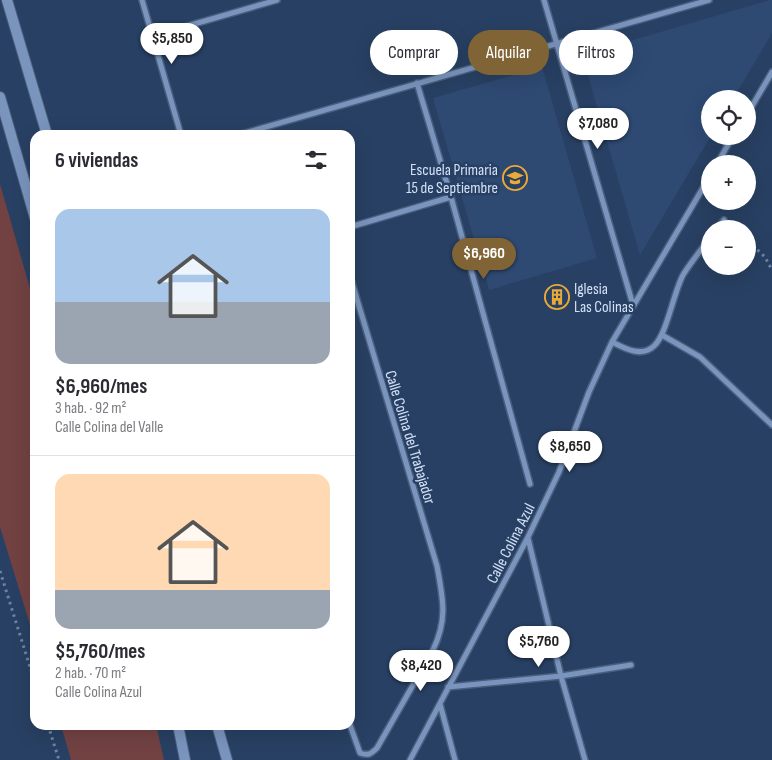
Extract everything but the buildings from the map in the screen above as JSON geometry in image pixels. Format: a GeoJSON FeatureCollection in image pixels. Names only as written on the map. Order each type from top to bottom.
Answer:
{"type":"FeatureCollection","features":[{"type":"Feature","properties":{"kind":"street"},"geometry":{"type":"LineString","coordinates":[[7,0],[46,130]]}},
{"type":"Feature","properties":{"kind":"street"},"geometry":{"type":"LineString","coordinates":[[142,0],[181,130]]}},
{"type":"Feature","properties":{"kind":"street"},"geometry":{"type":"LineString","coordinates":[[153,36],[277,0]]}},
{"type":"Feature","properties":{"kind":"street"},"geometry":{"type":"LineString","coordinates":[[544,0],[633,305]]}},
{"type":"Feature","properties":{"kind":"street"},"geometry":{"type":"LineString","coordinates":[[255,130],[709,0]]}},
{"type":"Feature","properties":{"kind":"street"},"geometry":{"type":"LineString","coordinates":[[756,99],[772,72]]}},
{"type":"Feature","properties":{"kind":"street"},"geometry":{"type":"LineString","coordinates":[[418,83],[530,484]]}},
{"type":"Feature","properties":{"kind":"street"},"geometry":{"type":"LineString","coordinates":[[0,97],[30,201]]}},
{"type":"Feature","properties":{"kind":"street","name":"Calle Colina Azul"},"geometry":{"type":"LineString","coordinates":[[410,760],[528,537],[559,472],[589,392],[612,342],[701,191]]}},
{"type":"Feature","properties":{"kind":"street"},"geometry":{"type":"LineString","coordinates":[[355,226],[451,197]]}},
{"type":"Feature","properties":{"kind":"street"},"geometry":{"type":"LineString","coordinates":[[612,342],[630,351],[640,352],[654,346],[662,335],[672,301],[683,276],[701,251]]}},
{"type":"Feature","properties":{"kind":"street","name":"Calle Colina del Trabajador"},"geometry":{"type":"LineString","coordinates":[[352,730],[356,748],[360,753],[365,755],[371,754],[377,748],[433,650],[439,637],[444,607],[437,566],[355,293]]}},
{"type":"Feature","properties":{"kind":"street"},"geometry":{"type":"LineString","coordinates":[[662,335],[700,357],[772,426]]}},
{"type":"Feature","properties":{"kind":"street"},"geometry":{"type":"LineString","coordinates":[[528,537],[561,676],[585,760]]}},
{"type":"Feature","properties":{"kind":"street"},"geometry":{"type":"LineString","coordinates":[[448,687],[561,676],[631,665]]}},
{"type":"Feature","properties":{"kind":"street"},"geometry":{"type":"LineString","coordinates":[[440,704],[455,760]]}},
{"type":"Feature","properties":{"kind":"street"},"geometry":{"type":"LineString","coordinates":[[179,730],[185,760]]}},
{"type":"Feature","properties":{"kind":"street"},"geometry":{"type":"LineString","coordinates":[[218,730],[227,760]]}},
{"type":"Feature","properties":{"kind":"path"},"geometry":{"type":"LineString","coordinates":[[756,249],[765,257],[772,270]]}},
{"type":"Feature","properties":{"kind":"path"},"geometry":{"type":"LineString","coordinates":[[0,570],[30,667]]}},
{"type":"Feature","properties":{"kind":"path"},"geometry":{"type":"LineString","coordinates":[[50,730],[59,760]]}},
{"type":"Feature","properties":{"kind":"shaded area"},"geometry":{"type":"Polygon","coordinates":[[[772,0],[772,33],[738,90],[701,90],[701,145],[706,145],[640,255],[588,75],[633,75],[633,40],[772,0]]]}},
{"type":"Feature","properties":{"kind":"shaded area","name":"Escuela Primaria 15 de Septiembre"},"geometry":{"type":"Polygon","coordinates":[[[514,75],[544,75],[597,258],[489,290],[433,98],[514,75]]]}},
{"type":"Feature","properties":{"kind":"shaded area"},"geometry":{"type":"Polygon","coordinates":[[[0,184],[30,289],[30,625],[0,527],[0,184]]]}},
{"type":"Feature","properties":{"kind":"shaded area"},"geometry":{"type":"Polygon","coordinates":[[[62,730],[157,730],[164,760],[71,760],[62,730]]]}},
{"type":"Feature","properties":{"kind":"place","name":"Escuela Primaria 15 de Septiembre"},"geometry":{"type":"Point","coordinates":[515,178]}},
{"type":"Feature","properties":{"kind":"place","name":"Iglesia Las Colinas"},"geometry":{"type":"Point","coordinates":[557,297]}}]}
